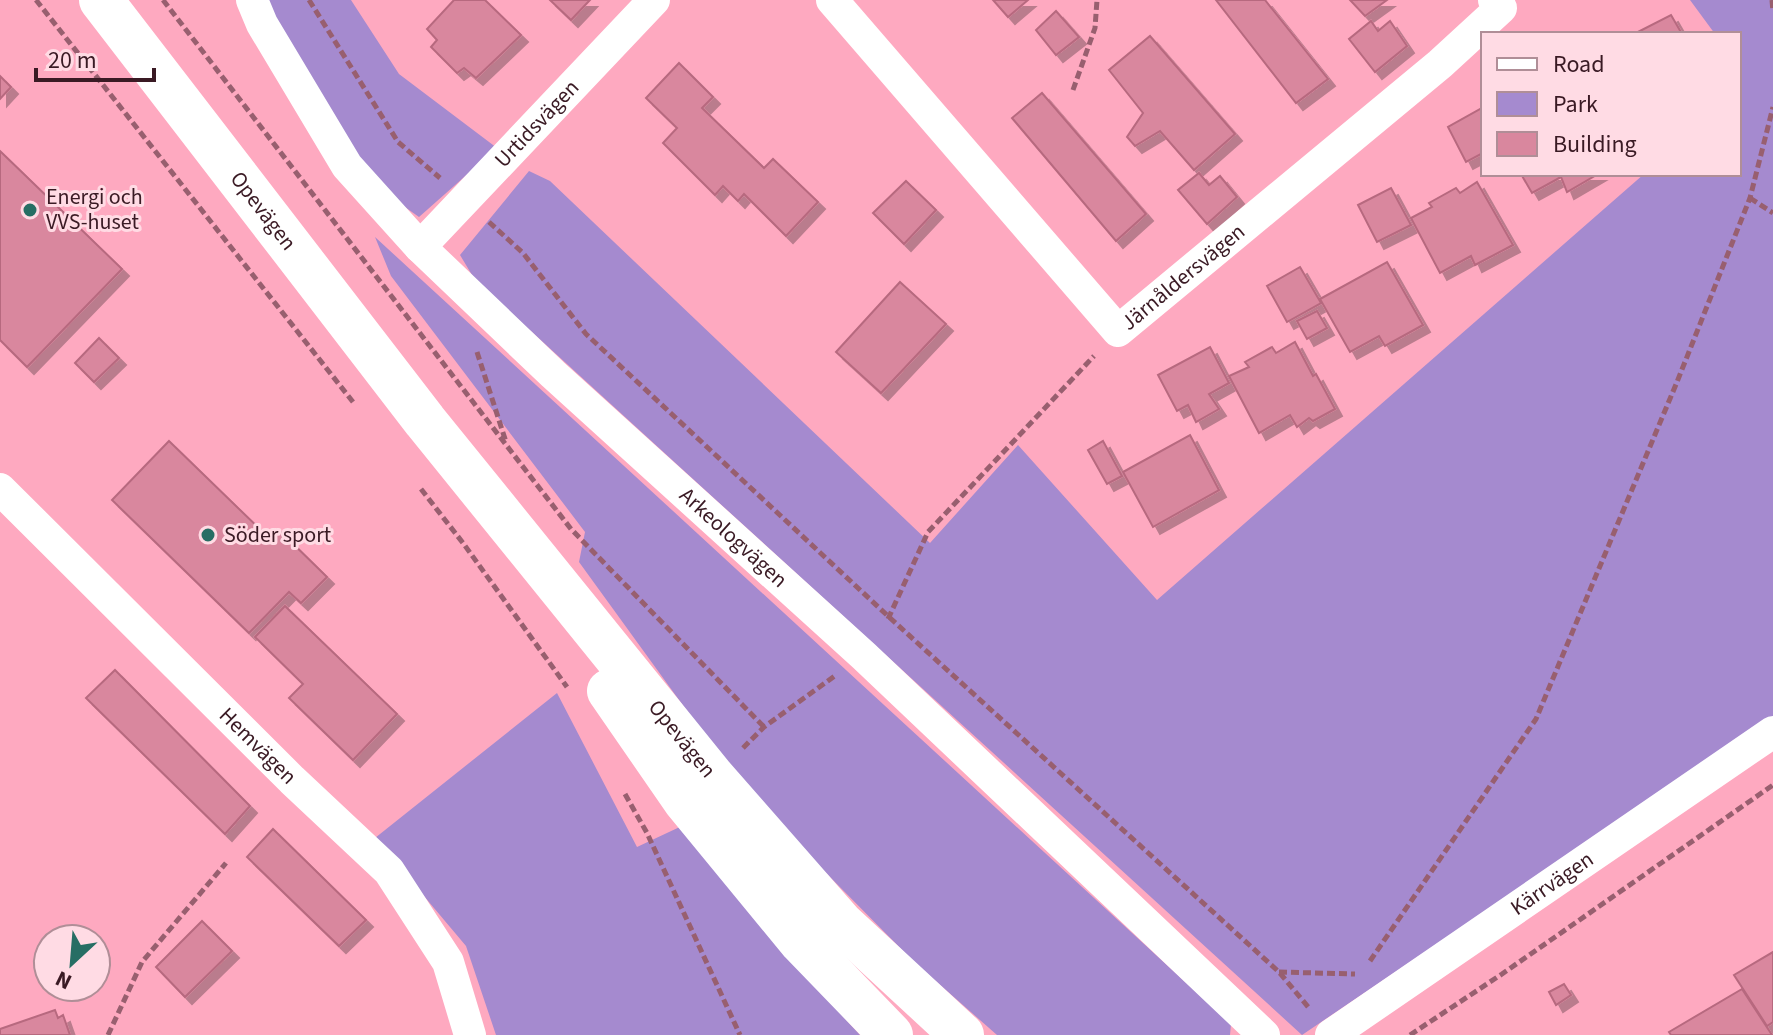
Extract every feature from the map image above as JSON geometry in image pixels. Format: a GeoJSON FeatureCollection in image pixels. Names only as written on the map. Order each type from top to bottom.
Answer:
{"type":"FeatureCollection","features":[{"type":"Feature","properties":{"kind":"main road","name":"Opevägen"},"geometry":{"type":"LineString","coordinates":[[101,0],[425,421],[699,789],[801,942],[891,1035]]}},
{"type":"Feature","properties":{"kind":"main road","name":"Opevägen"},"geometry":{"type":"LineString","coordinates":[[699,789],[962,1035]]}},
{"type":"Feature","properties":{"kind":"street","name":"Arkeologvägen"},"geometry":{"type":"LineString","coordinates":[[252,0],[262,24],[347,166],[420,247],[553,374],[864,656],[1264,1035]]}},
{"type":"Feature","properties":{"kind":"street","name":"Urtidsvägen"},"geometry":{"type":"LineString","coordinates":[[420,247],[654,0]]}},
{"type":"Feature","properties":{"kind":"street","name":"Järnåldersvägen"},"geometry":{"type":"LineString","coordinates":[[832,0],[1118,331],[1440,64],[1501,8],[1494,0]]}},
{"type":"Feature","properties":{"kind":"street","name":"Hemvägen"},"geometry":{"type":"LineString","coordinates":[[0,489],[292,780],[389,871],[448,962],[470,1035]]}},
{"type":"Feature","properties":{"kind":"street","name":"Kärrvägen"},"geometry":{"type":"LineString","coordinates":[[1331,1035],[1773,732]]}},
{"type":"Feature","properties":{"kind":"path"},"geometry":{"type":"LineString","coordinates":[[36,0],[357,407]]}},
{"type":"Feature","properties":{"kind":"path"},"geometry":{"type":"LineString","coordinates":[[163,0],[571,529],[764,727]]}},
{"type":"Feature","properties":{"kind":"path"},"geometry":{"type":"LineString","coordinates":[[309,0],[398,142],[523,253],[586,334],[889,617],[1279,972],[1331,1035]]}},
{"type":"Feature","properties":{"kind":"path"},"geometry":{"type":"LineString","coordinates":[[1073,90],[1095,28],[1097,0]]}},
{"type":"Feature","properties":{"kind":"path"},"geometry":{"type":"LineString","coordinates":[[1772,0],[1773,12]]}},
{"type":"Feature","properties":{"kind":"path"},"geometry":{"type":"LineString","coordinates":[[1370,962],[1536,719],[1750,198],[1773,107]]}},
{"type":"Feature","properties":{"kind":"path"},"geometry":{"type":"LineString","coordinates":[[1750,198],[1773,213]]}},
{"type":"Feature","properties":{"kind":"path"},"geometry":{"type":"LineString","coordinates":[[647,833],[764,727],[864,656],[889,617],[928,532],[1118,331]]}},
{"type":"Feature","properties":{"kind":"path"},"geometry":{"type":"LineString","coordinates":[[476,349],[508,447]]}},
{"type":"Feature","properties":{"kind":"path"},"geometry":{"type":"LineString","coordinates":[[415,481],[463,543],[574,700]]}},
{"type":"Feature","properties":{"kind":"path"},"geometry":{"type":"LineString","coordinates":[[1410,1035],[1773,785]]}},
{"type":"Feature","properties":{"kind":"path"},"geometry":{"type":"LineString","coordinates":[[625,793],[647,833],[740,1035]]}},
{"type":"Feature","properties":{"kind":"path"},"geometry":{"type":"LineString","coordinates":[[108,1035],[142,962],[226,863]]}},
{"type":"Feature","properties":{"kind":"path"},"geometry":{"type":"LineString","coordinates":[[1279,972],[1361,975]]}},
{"type":"Feature","properties":{"kind":"green space"},"geometry":{"type":"Polygon","coordinates":[[[252,0],[351,0],[399,74],[497,148],[419,217],[347,166],[252,0]]]}},
{"type":"Feature","properties":{"kind":"green space"},"geometry":{"type":"Polygon","coordinates":[[[1690,0],[1773,0],[1773,717],[1302,1035],[475,280],[460,255],[529,171],[550,181],[930,543],[1018,445],[1157,600],[1642,176],[1741,176],[1741,32],[1714,32],[1690,0]]]}},
{"type":"Feature","properties":{"kind":"green space"},"geometry":{"type":"Polygon","coordinates":[[[375,237],[1231,1024],[1230,1035],[997,1035],[914,962],[745,791],[579,562],[585,532],[391,276],[375,237]]]}},
{"type":"Feature","properties":{"kind":"green space"},"geometry":{"type":"Polygon","coordinates":[[[557,693],[637,847],[684,825],[785,953],[860,1035],[496,1035],[466,946],[375,838],[557,693]]]}},
{"type":"Feature","properties":{"kind":"building"},"geometry":{"type":"Polygon","coordinates":[[[454,0],[485,0],[521,35],[476,78],[464,68],[457,73],[431,47],[437,40],[427,29],[454,0]]]}},
{"type":"Feature","properties":{"kind":"building"},"geometry":{"type":"Polygon","coordinates":[[[550,0],[590,0],[571,20],[550,0]]]}},
{"type":"Feature","properties":{"kind":"building"},"geometry":{"type":"Polygon","coordinates":[[[993,0],[1028,0],[1008,17],[993,0]]]}},
{"type":"Feature","properties":{"kind":"building"},"geometry":{"type":"Polygon","coordinates":[[[1216,0],[1265,0],[1328,79],[1296,103],[1216,0]]]}},
{"type":"Feature","properties":{"kind":"building"},"geometry":{"type":"Polygon","coordinates":[[[1350,0],[1387,0],[1365,16],[1350,0]]]}},
{"type":"Feature","properties":{"kind":"building"},"geometry":{"type":"Polygon","coordinates":[[[1056,11],[1079,37],[1056,55],[1036,30],[1056,11]]]}},
{"type":"Feature","properties":{"kind":"building"},"geometry":{"type":"Polygon","coordinates":[[[1671,15],[1681,32],[1638,32],[1671,15]]]}},
{"type":"Feature","properties":{"kind":"building"},"geometry":{"type":"Polygon","coordinates":[[[1371,21],[1378,31],[1390,21],[1407,46],[1375,72],[1349,39],[1371,21]]]}},
{"type":"Feature","properties":{"kind":"building"},"geometry":{"type":"Polygon","coordinates":[[[1150,36],[1235,134],[1194,170],[1160,131],[1135,146],[1127,137],[1143,113],[1109,70],[1150,36]]]}},
{"type":"Feature","properties":{"kind":"building"},"geometry":{"type":"Polygon","coordinates":[[[679,63],[713,97],[702,108],[764,168],[773,159],[818,202],[786,236],[744,194],[738,201],[723,186],[715,195],[663,143],[677,128],[646,98],[679,63]]]}},
{"type":"Feature","properties":{"kind":"building"},"geometry":{"type":"Polygon","coordinates":[[[0,76],[11,87],[0,99],[0,76]]]}},
{"type":"Feature","properties":{"kind":"building"},"geometry":{"type":"Polygon","coordinates":[[[1042,93],[1146,214],[1116,241],[1012,118],[1042,93]]]}},
{"type":"Feature","properties":{"kind":"building"},"geometry":{"type":"Polygon","coordinates":[[[1481,109],[1481,154],[1466,162],[1448,127],[1481,109]]]}},
{"type":"Feature","properties":{"kind":"building","name":"Energi och VVS-huset"},"geometry":{"type":"Polygon","coordinates":[[[0,151],[122,269],[27,367],[0,340],[0,151]]]}},
{"type":"Feature","properties":{"kind":"building"},"geometry":{"type":"Polygon","coordinates":[[[1199,173],[1209,185],[1220,176],[1237,197],[1207,224],[1178,190],[1199,173]]]}},
{"type":"Feature","properties":{"kind":"building"},"geometry":{"type":"Polygon","coordinates":[[[1522,176],[1595,176],[1567,192],[1561,177],[1532,193],[1522,176]]]}},
{"type":"Feature","properties":{"kind":"building"},"geometry":{"type":"Polygon","coordinates":[[[906,181],[936,210],[904,244],[873,213],[906,181]]]}},
{"type":"Feature","properties":{"kind":"building"},"geometry":{"type":"Polygon","coordinates":[[[1477,182],[1513,245],[1475,265],[1471,256],[1440,273],[1411,218],[1432,207],[1429,203],[1456,188],[1460,193],[1477,182]]]}},
{"type":"Feature","properties":{"kind":"building"},"geometry":{"type":"Polygon","coordinates":[[[1391,188],[1411,225],[1377,242],[1358,205],[1391,188]]]}},
{"type":"Feature","properties":{"kind":"building"},"geometry":{"type":"Polygon","coordinates":[[[1387,262],[1423,325],[1385,346],[1379,336],[1350,352],[1320,299],[1387,262]]]}},
{"type":"Feature","properties":{"kind":"building"},"geometry":{"type":"Polygon","coordinates":[[[1300,267],[1321,303],[1287,322],[1267,286],[1300,267]]]}},
{"type":"Feature","properties":{"kind":"building"},"geometry":{"type":"Polygon","coordinates":[[[900,282],[946,324],[881,393],[836,352],[900,282]]]}},
{"type":"Feature","properties":{"kind":"building"},"geometry":{"type":"Polygon","coordinates":[[[1317,311],[1327,328],[1307,339],[1297,321],[1317,311]]]}},
{"type":"Feature","properties":{"kind":"building"},"geometry":{"type":"Polygon","coordinates":[[[99,338],[119,358],[94,382],[75,363],[99,338]]]}},
{"type":"Feature","properties":{"kind":"building"},"geometry":{"type":"Polygon","coordinates":[[[1295,342],[1335,409],[1313,421],[1309,418],[1297,427],[1290,415],[1259,433],[1229,376],[1249,367],[1245,362],[1272,347],[1276,353],[1295,342]]]}},
{"type":"Feature","properties":{"kind":"building"},"geometry":{"type":"Polygon","coordinates":[[[1210,347],[1229,383],[1209,394],[1219,409],[1196,422],[1188,405],[1177,411],[1158,375],[1210,347]]]}},
{"type":"Feature","properties":{"kind":"building"},"geometry":{"type":"Polygon","coordinates":[[[1190,435],[1219,490],[1153,527],[1123,472],[1190,435]]]}},
{"type":"Feature","properties":{"kind":"building","name":"Söder sport"},"geometry":{"type":"Polygon","coordinates":[[[169,441],[271,540],[280,531],[327,577],[301,603],[289,592],[249,633],[112,500],[169,441]]]}},
{"type":"Feature","properties":{"kind":"building"},"geometry":{"type":"Polygon","coordinates":[[[1103,441],[1122,476],[1107,484],[1088,450],[1103,441]]]}},
{"type":"Feature","properties":{"kind":"building"},"geometry":{"type":"Polygon","coordinates":[[[285,606],[397,714],[353,760],[289,698],[303,684],[255,637],[285,606]]]}},
{"type":"Feature","properties":{"kind":"building"},"geometry":{"type":"Polygon","coordinates":[[[115,670],[250,806],[225,834],[86,698],[115,670]]]}},
{"type":"Feature","properties":{"kind":"building"},"geometry":{"type":"Polygon","coordinates":[[[273,829],[366,920],[339,946],[247,857],[273,829]]]}},
{"type":"Feature","properties":{"kind":"building"},"geometry":{"type":"Polygon","coordinates":[[[202,921],[232,951],[185,997],[156,967],[202,921]]]}},
{"type":"Feature","properties":{"kind":"building"},"geometry":{"type":"Polygon","coordinates":[[[1773,952],[1773,1022],[1767,1026],[1734,975],[1773,952]]]}},
{"type":"Feature","properties":{"kind":"building"},"geometry":{"type":"Polygon","coordinates":[[[1564,984],[1571,995],[1556,1005],[1549,992],[1564,984]]]}},
{"type":"Feature","properties":{"kind":"building"},"geometry":{"type":"Polygon","coordinates":[[[1742,989],[1772,1035],[1671,1035],[1669,1032],[1742,989]]]}},
{"type":"Feature","properties":{"kind":"building"},"geometry":{"type":"Polygon","coordinates":[[[55,1010],[58,1018],[63,1015],[70,1035],[0,1035],[0,1029],[55,1010]]]}},
{"type":"Feature","properties":{"kind":"place","name":"Energi och VVS-huset"},"geometry":{"type":"Point","coordinates":[30,210]}},
{"type":"Feature","properties":{"kind":"place","name":"Söder sport"},"geometry":{"type":"Point","coordinates":[208,535]}}]}
